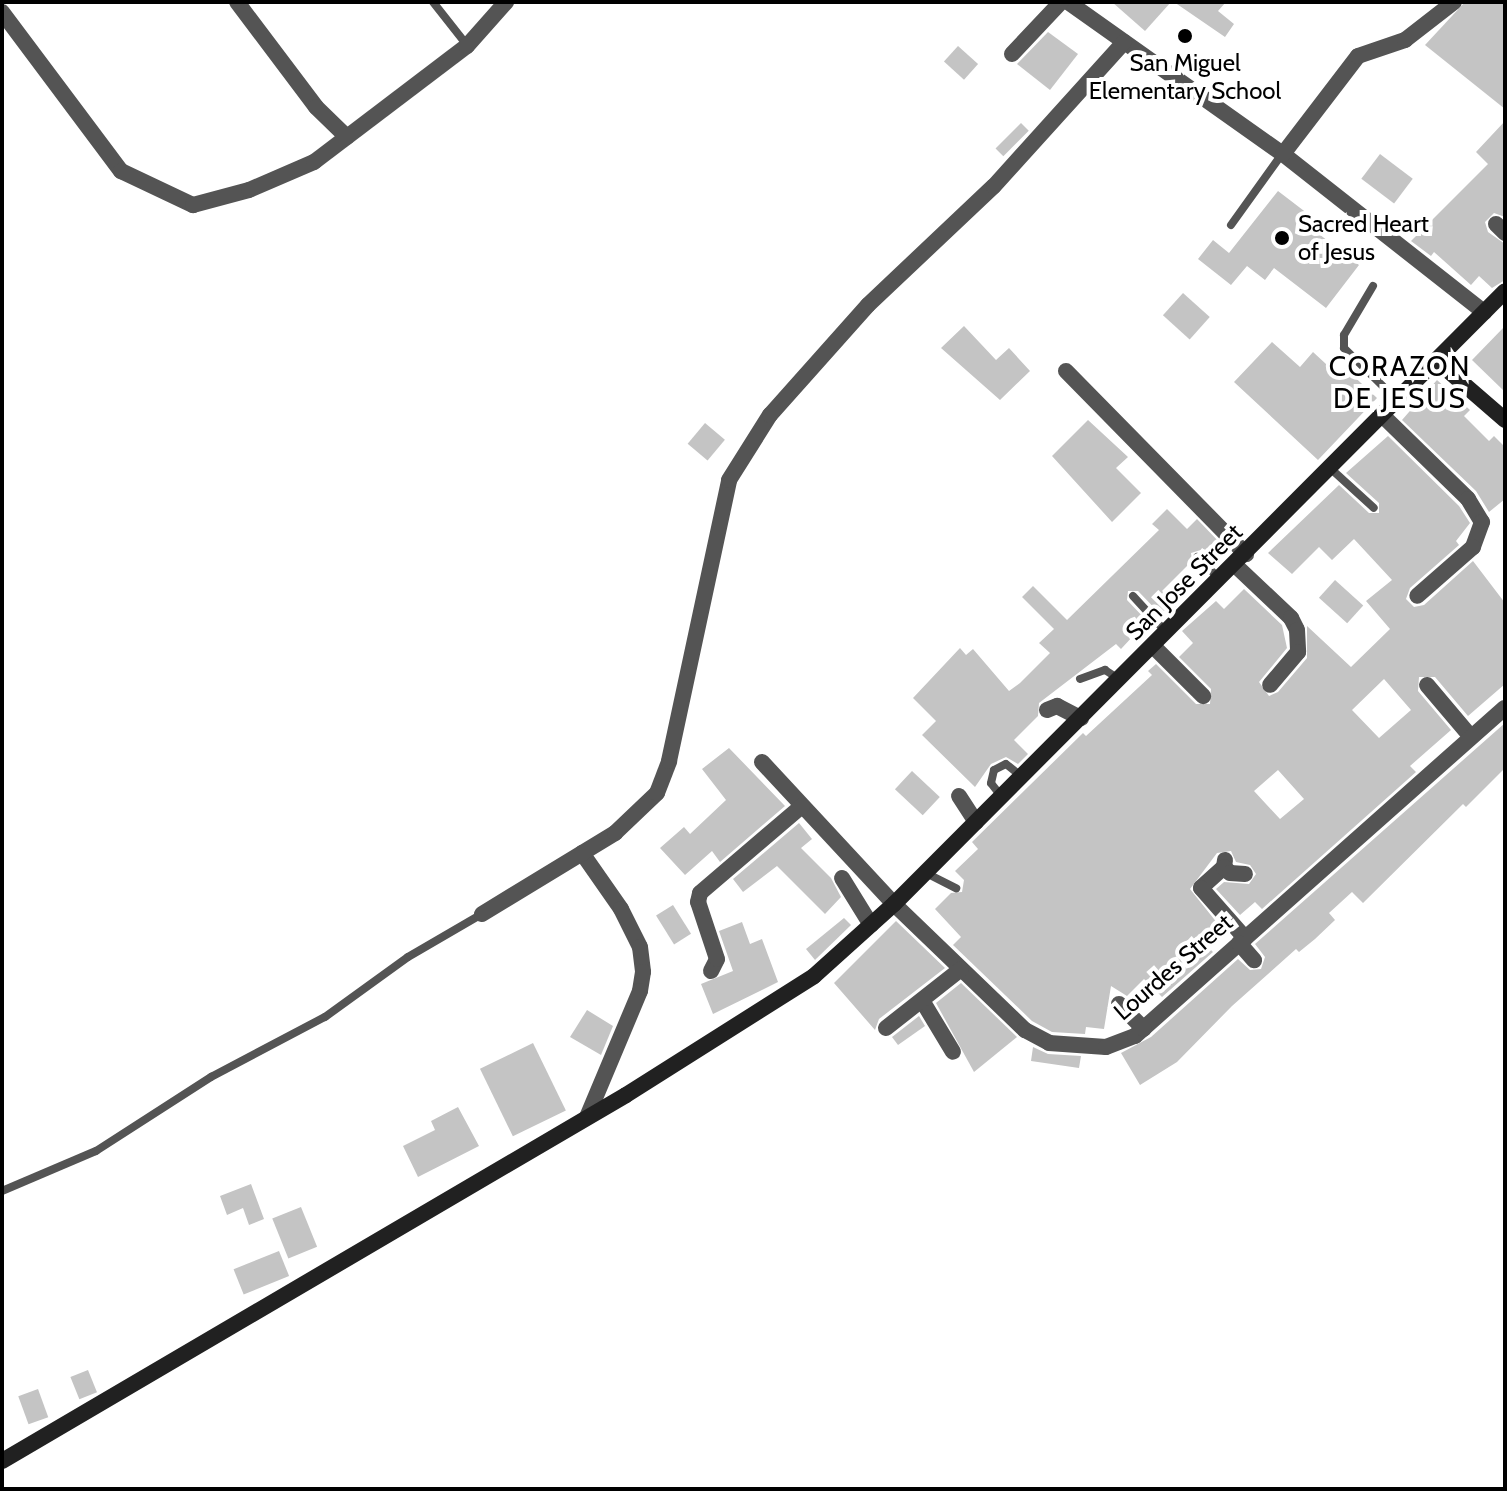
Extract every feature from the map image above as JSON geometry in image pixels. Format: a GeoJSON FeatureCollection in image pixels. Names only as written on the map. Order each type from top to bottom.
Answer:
{"type":"FeatureCollection","features":[{"type":"Feature","properties":{"kind":"street"},"geometry":{"type":"LineString","coordinates":[[237,2],[316,107],[347,137]]}},
{"type":"Feature","properties":{"kind":"street"},"geometry":{"type":"LineString","coordinates":[[2,12],[121,171],[178,201],[193,205],[249,190],[314,162],[467,46],[506,2]]}},
{"type":"Feature","properties":{"kind":"street"},"geometry":{"type":"LineString","coordinates":[[1012,54],[1061,2]]}},
{"type":"Feature","properties":{"kind":"street"},"geometry":{"type":"LineString","coordinates":[[1068,2],[1283,154],[1484,312]]}},
{"type":"Feature","properties":{"kind":"street"},"geometry":{"type":"LineString","coordinates":[[1283,154],[1358,56],[1405,40],[1454,2]]}},
{"type":"Feature","properties":{"kind":"street"},"geometry":{"type":"LineString","coordinates":[[482,914],[615,833],[657,793],[669,761],[729,480],[770,415],[868,305],[1049,128],[1124,42]]}},
{"type":"Feature","properties":{"kind":"street","name":"San Jose Street"},"geometry":{"type":"LineString","coordinates":[[2,1460],[587,1117],[814,976],[894,904],[1002,797],[1505,291]]}},
{"type":"Feature","properties":{"kind":"street"},"geometry":{"type":"LineString","coordinates":[[1437,361],[1505,420]]}},
{"type":"Feature","properties":{"kind":"street"},"geometry":{"type":"LineString","coordinates":[[1066,371],[1240,559],[1297,630],[1298,652],[1270,685]]}},
{"type":"Feature","properties":{"kind":"street"},"geometry":{"type":"LineString","coordinates":[[1382,415],[1468,499],[1482,522],[1482,534],[1473,547],[1417,596]]}},
{"type":"Feature","properties":{"kind":"street"},"geometry":{"type":"LineString","coordinates":[[1153,646],[1203,696]]}},
{"type":"Feature","properties":{"kind":"street"},"geometry":{"type":"LineString","coordinates":[[1427,685],[1471,737]]}},
{"type":"Feature","properties":{"kind":"street"},"geometry":{"type":"LineString","coordinates":[[1047,710],[1057,706],[1081,718]]}},
{"type":"Feature","properties":{"kind":"street","name":"Lourdes Street"},"geometry":{"type":"LineString","coordinates":[[762,762],[894,904],[1025,1030],[1049,1043],[1106,1047],[1144,1029],[1505,708]]}},
{"type":"Feature","properties":{"kind":"street"},"geometry":{"type":"LineString","coordinates":[[959,796],[976,822]]}},
{"type":"Feature","properties":{"kind":"street"},"geometry":{"type":"LineString","coordinates":[[711,971],[717,959],[698,902],[700,893],[802,806]]}},
{"type":"Feature","properties":{"kind":"street"},"geometry":{"type":"LineString","coordinates":[[582,853],[621,909],[640,947],[643,972],[640,991],[587,1117]]}},
{"type":"Feature","properties":{"kind":"street"},"geometry":{"type":"LineString","coordinates":[[1245,874],[1230,873],[1225,864],[1201,888],[1254,960]]}},
{"type":"Feature","properties":{"kind":"street"},"geometry":{"type":"LineString","coordinates":[[842,878],[871,925]]}},
{"type":"Feature","properties":{"kind":"street"},"geometry":{"type":"LineString","coordinates":[[886,1028],[923,1002],[961,969]]}},
{"type":"Feature","properties":{"kind":"street"},"geometry":{"type":"LineString","coordinates":[[923,1002],[953,1052]]}},
{"type":"Feature","properties":{"kind":"street"},"geometry":{"type":"LineString","coordinates":[[1119,1004],[1144,1029]]}},
{"type":"Feature","properties":{"kind":"lane"},"geometry":{"type":"LineString","coordinates":[[433,2],[467,46]]}},
{"type":"Feature","properties":{"kind":"lane"},"geometry":{"type":"LineString","coordinates":[[1231,225],[1283,154]]}},
{"type":"Feature","properties":{"kind":"lane"},"geometry":{"type":"LineString","coordinates":[[1373,286],[1344,335],[1344,348],[1397,401]]}},
{"type":"Feature","properties":{"kind":"lane"},"geometry":{"type":"LineString","coordinates":[[1330,468],[1374,508]]}},
{"type":"Feature","properties":{"kind":"lane"},"geometry":{"type":"LineString","coordinates":[[1197,557],[1220,580]]}},
{"type":"Feature","properties":{"kind":"lane"},"geometry":{"type":"LineString","coordinates":[[1133,596],[1166,632]]}},
{"type":"Feature","properties":{"kind":"lane"},"geometry":{"type":"LineString","coordinates":[[1080,679],[1105,670],[1120,679]]}},
{"type":"Feature","properties":{"kind":"lane"},"geometry":{"type":"LineString","coordinates":[[1002,797],[991,783],[994,770],[1006,764],[1022,777]]}},
{"type":"Feature","properties":{"kind":"lane"},"geometry":{"type":"LineString","coordinates":[[926,872],[956,888]]}},
{"type":"Feature","properties":{"kind":"lane"},"geometry":{"type":"LineString","coordinates":[[2,1191],[96,1151],[211,1077],[325,1017],[408,957],[482,914]]}},
{"type":"Feature","properties":{"kind":"building"},"geometry":{"type":"Polygon","coordinates":[[[1112,2],[1171,2],[1145,31],[1112,2]]]}},
{"type":"Feature","properties":{"kind":"building"},"geometry":{"type":"Polygon","coordinates":[[[1174,2],[1226,2],[1218,11],[1234,24],[1225,37],[1174,2]]]}},
{"type":"Feature","properties":{"kind":"building"},"geometry":{"type":"Polygon","coordinates":[[[1465,2],[1505,2],[1505,109],[1425,45],[1465,2]]]}},
{"type":"Feature","properties":{"kind":"building"},"geometry":{"type":"Polygon","coordinates":[[[1048,32],[1078,54],[1050,90],[1017,64],[1048,32]]]}},
{"type":"Feature","properties":{"kind":"building"},"geometry":{"type":"Polygon","coordinates":[[[958,46],[978,64],[964,80],[944,62],[958,46]]]}},
{"type":"Feature","properties":{"kind":"building"},"geometry":{"type":"Polygon","coordinates":[[[1505,121],[1505,217],[1494,213],[1485,222],[1488,232],[1505,244],[1505,280],[1492,288],[1479,276],[1471,285],[1434,252],[1431,256],[1411,241],[1488,164],[1476,152],[1505,121]]]}},
{"type":"Feature","properties":{"kind":"building"},"geometry":{"type":"Polygon","coordinates":[[[1021,123],[1029,131],[1003,156],[996,148],[1021,123]]]}},
{"type":"Feature","properties":{"kind":"building"},"geometry":{"type":"Polygon","coordinates":[[[1380,154],[1413,179],[1394,203],[1361,179],[1380,154]]]}},
{"type":"Feature","properties":{"kind":"building","name":"Sacred Heart of Jesus"},"geometry":{"type":"Polygon","coordinates":[[[1278,191],[1312,217],[1306,224],[1359,265],[1326,308],[1274,268],[1265,280],[1247,266],[1231,285],[1198,259],[1213,240],[1229,253],[1278,191]]]}},
{"type":"Feature","properties":{"kind":"building"},"geometry":{"type":"Polygon","coordinates":[[[1183,293],[1210,317],[1190,339],[1163,315],[1183,293]]]}},
{"type":"Feature","properties":{"kind":"building"},"geometry":{"type":"Polygon","coordinates":[[[964,326],[996,360],[1009,348],[1030,371],[1000,400],[941,348],[964,326]]]}},
{"type":"Feature","properties":{"kind":"building"},"geometry":{"type":"Polygon","coordinates":[[[1505,326],[1505,392],[1472,360],[1505,326]]]}},
{"type":"Feature","properties":{"kind":"building"},"geometry":{"type":"Polygon","coordinates":[[[1272,342],[1300,367],[1313,352],[1339,376],[1345,368],[1377,398],[1318,460],[1234,382],[1272,342]]]}},
{"type":"Feature","properties":{"kind":"building"},"geometry":{"type":"Polygon","coordinates":[[[1437,380],[1470,410],[1464,416],[1489,441],[1494,436],[1505,447],[1505,499],[1489,512],[1476,491],[1402,420],[1437,380]]]}},
{"type":"Feature","properties":{"kind":"building"},"geometry":{"type":"Polygon","coordinates":[[[1088,420],[1128,457],[1116,468],[1141,493],[1112,522],[1052,456],[1088,420]]]}},
{"type":"Feature","properties":{"kind":"building"},"geometry":{"type":"Polygon","coordinates":[[[705,423],[725,440],[708,460],[688,444],[705,423]]]}},
{"type":"Feature","properties":{"kind":"building"},"geometry":{"type":"Polygon","coordinates":[[[1388,436],[1459,506],[1470,523],[1456,541],[1459,545],[1410,588],[1406,599],[1414,607],[1424,605],[1473,561],[1505,603],[1505,684],[1468,716],[1435,677],[1419,677],[1418,691],[1451,730],[1410,766],[1416,772],[1262,909],[1255,902],[1240,915],[1216,889],[1224,882],[1249,884],[1256,874],[1250,865],[1236,862],[1231,851],[1217,853],[1190,889],[1222,929],[1206,945],[1213,952],[1162,997],[1144,979],[1127,996],[1111,986],[1104,1029],[1086,1027],[1085,1034],[1052,1032],[1032,1021],[953,945],[961,937],[935,909],[951,893],[962,892],[964,880],[955,871],[978,849],[972,842],[1083,733],[1086,736],[1152,675],[1148,671],[1156,664],[1196,704],[1210,704],[1211,689],[1179,657],[1193,643],[1182,631],[1216,601],[1224,609],[1244,589],[1282,625],[1287,648],[1259,682],[1269,696],[1278,692],[1307,658],[1307,626],[1351,667],[1390,629],[1366,601],[1392,580],[1354,539],[1332,560],[1319,547],[1292,574],[1268,553],[1339,485],[1369,513],[1379,513],[1379,503],[1346,473],[1388,436]],[[1384,679],[1352,710],[1379,738],[1411,710],[1384,679]],[[1278,770],[1254,791],[1280,819],[1304,799],[1278,770]]]}},
{"type":"Feature","properties":{"kind":"building"},"geometry":{"type":"Polygon","coordinates":[[[1167,509],[1187,529],[1197,519],[1221,544],[1210,555],[1204,549],[1191,553],[1192,561],[1162,591],[1177,605],[1164,618],[1138,591],[1128,591],[1127,600],[1147,621],[1121,649],[1116,644],[1039,703],[1038,716],[1014,740],[1028,754],[1018,764],[1006,757],[991,764],[975,787],[922,735],[936,721],[913,698],[960,648],[966,655],[973,649],[1009,691],[1020,683],[1050,653],[1039,643],[1054,629],[1022,597],[1033,586],[1067,620],[1159,530],[1152,524],[1167,509]]]}},
{"type":"Feature","properties":{"kind":"building"},"geometry":{"type":"Polygon","coordinates":[[[1335,580],[1363,605],[1347,623],[1319,598],[1335,580]]]}},
{"type":"Feature","properties":{"kind":"building"},"geometry":{"type":"Polygon","coordinates":[[[1505,723],[1505,768],[1466,807],[1463,804],[1363,903],[1352,892],[1329,913],[1335,920],[1315,939],[1299,952],[1296,949],[1232,1006],[1177,1062],[1140,1085],[1121,1053],[1151,1037],[1238,959],[1250,970],[1261,969],[1265,957],[1255,944],[1505,723]]]}},
{"type":"Feature","properties":{"kind":"building"},"geometry":{"type":"Polygon","coordinates":[[[729,748],[785,806],[720,862],[712,851],[685,875],[660,848],[684,827],[690,834],[726,800],[702,769],[729,748]]]}},
{"type":"Feature","properties":{"kind":"building"},"geometry":{"type":"Polygon","coordinates":[[[912,771],[940,797],[923,815],[895,789],[912,771]]]}},
{"type":"Feature","properties":{"kind":"building"},"geometry":{"type":"Polygon","coordinates":[[[799,823],[812,839],[801,848],[831,878],[841,897],[825,914],[777,866],[743,892],[733,879],[799,823]]]}},
{"type":"Feature","properties":{"kind":"building"},"geometry":{"type":"Polygon","coordinates":[[[673,905],[691,934],[674,944],[656,916],[673,905]]]}},
{"type":"Feature","properties":{"kind":"building"},"geometry":{"type":"Polygon","coordinates":[[[844,918],[851,925],[815,960],[806,949],[844,918]]]}},
{"type":"Feature","properties":{"kind":"building"},"geometry":{"type":"Polygon","coordinates":[[[896,921],[945,968],[879,1019],[875,1030],[834,983],[896,921]]]}},
{"type":"Feature","properties":{"kind":"building"},"geometry":{"type":"Polygon","coordinates":[[[742,922],[750,944],[762,939],[778,982],[713,1014],[701,984],[733,971],[719,931],[742,922]]]}},
{"type":"Feature","properties":{"kind":"building"},"geometry":{"type":"Polygon","coordinates":[[[961,983],[1017,1037],[974,1072],[936,1003],[961,983]]]}},
{"type":"Feature","properties":{"kind":"building"},"geometry":{"type":"Polygon","coordinates":[[[587,1010],[613,1026],[601,1055],[570,1037],[587,1010]]]}},
{"type":"Feature","properties":{"kind":"building"},"geometry":{"type":"Polygon","coordinates":[[[919,1016],[925,1026],[898,1045],[892,1037],[919,1016]]]}},
{"type":"Feature","properties":{"kind":"building"},"geometry":{"type":"Polygon","coordinates":[[[533,1043],[566,1110],[513,1136],[480,1069],[533,1043]]]}},
{"type":"Feature","properties":{"kind":"building"},"geometry":{"type":"Polygon","coordinates":[[[1033,1047],[1048,1054],[1081,1056],[1079,1068],[1031,1061],[1033,1047]]]}},
{"type":"Feature","properties":{"kind":"building"},"geometry":{"type":"Polygon","coordinates":[[[458,1107],[479,1146],[418,1177],[403,1146],[435,1130],[431,1121],[458,1107]]]}},
{"type":"Feature","properties":{"kind":"building"},"geometry":{"type":"Polygon","coordinates":[[[251,1184],[264,1219],[249,1225],[243,1208],[227,1215],[220,1196],[251,1184]]]}},
{"type":"Feature","properties":{"kind":"building"},"geometry":{"type":"Polygon","coordinates":[[[301,1207],[317,1247],[288,1258],[272,1219],[301,1207]]]}},
{"type":"Feature","properties":{"kind":"building"},"geometry":{"type":"Polygon","coordinates":[[[279,1251],[289,1276],[244,1294],[234,1269],[279,1251]]]}},
{"type":"Feature","properties":{"kind":"building"},"geometry":{"type":"Polygon","coordinates":[[[88,1370],[97,1392],[79,1399],[70,1377],[88,1370]]]}},
{"type":"Feature","properties":{"kind":"building"},"geometry":{"type":"Polygon","coordinates":[[[38,1389],[48,1417],[29,1424],[18,1396],[38,1389]]]}},
{"type":"Feature","properties":{"kind":"place","name":"San Miguel Elementary School"},"geometry":{"type":"Point","coordinates":[1185,36]}},
{"type":"Feature","properties":{"kind":"place","name":"Sacred Heart of Jesus"},"geometry":{"type":"Point","coordinates":[1282,238]}},
{"type":"Feature","properties":{"kind":"district","name":"CORAZON DE JESUS"},"geometry":{"type":"Point","coordinates":[1400,382]}}]}
